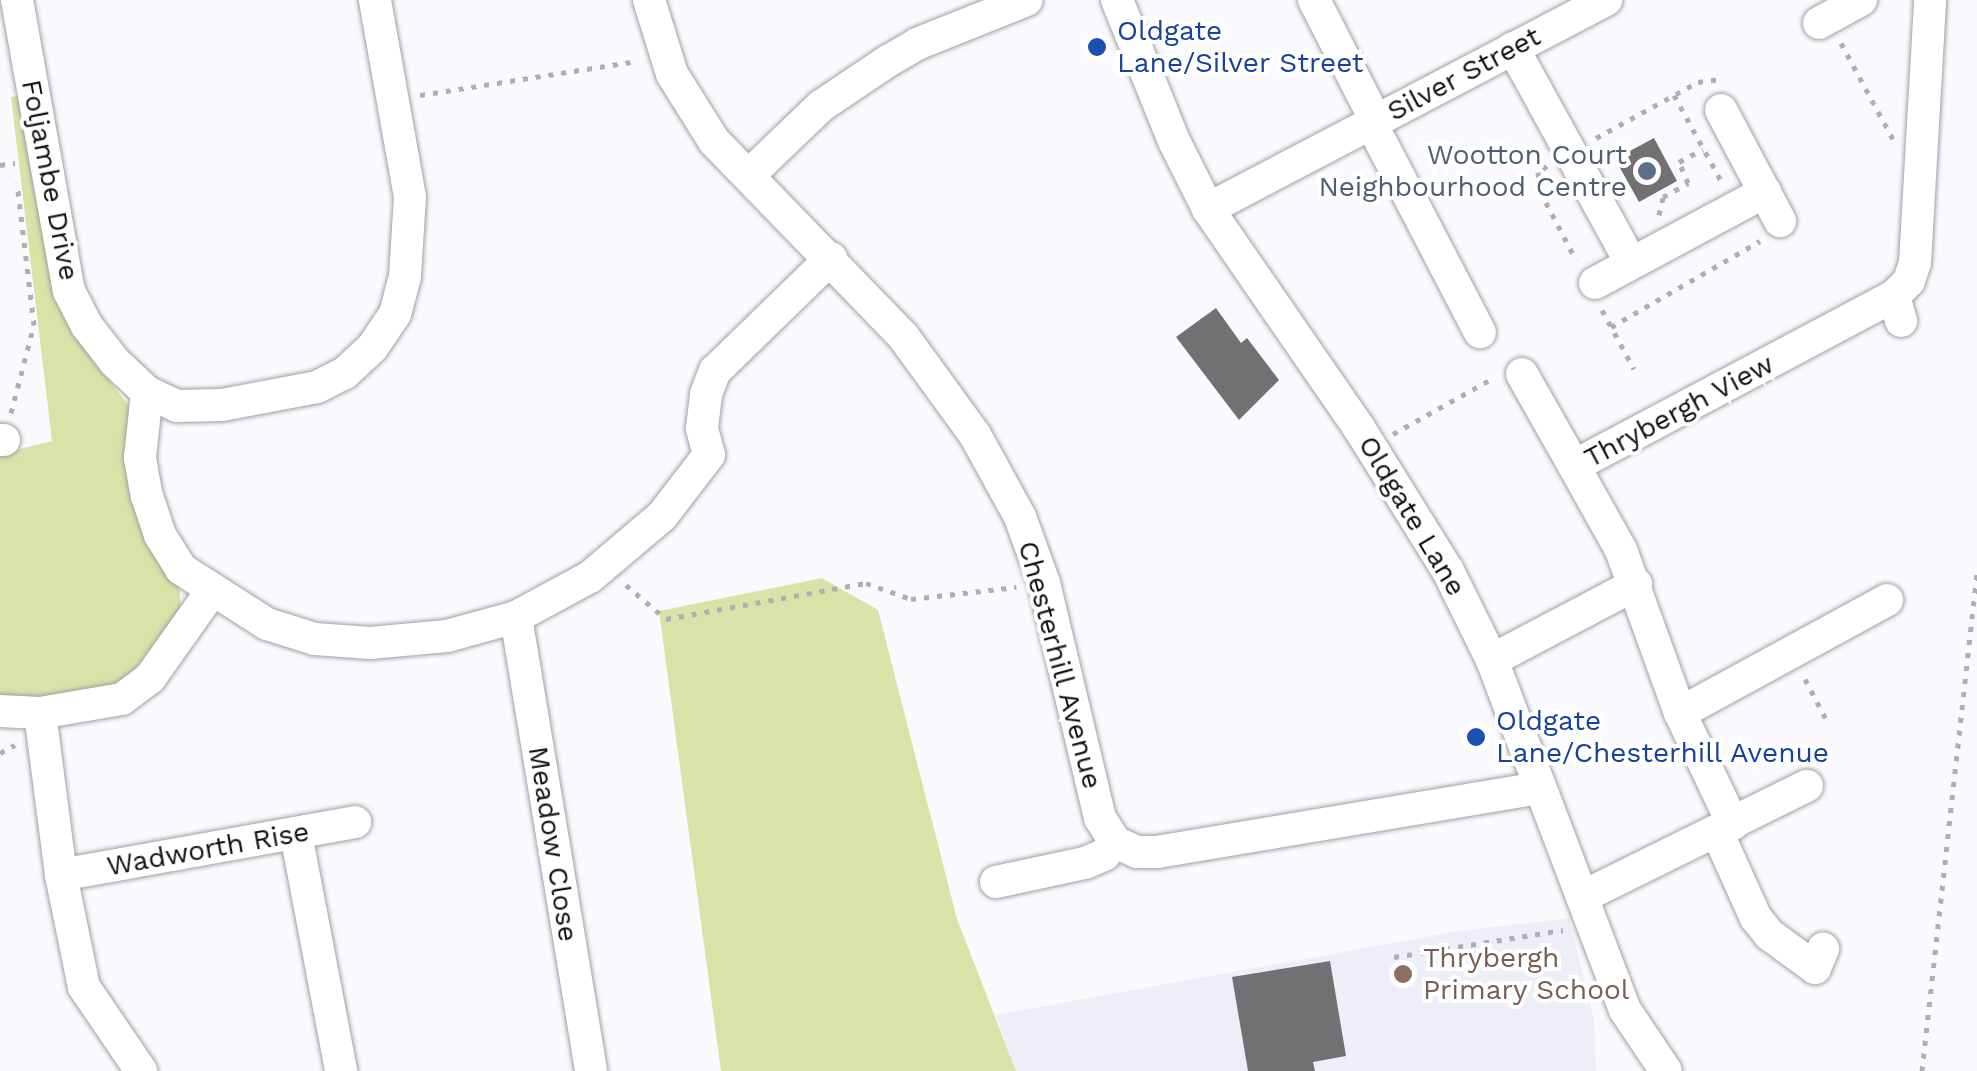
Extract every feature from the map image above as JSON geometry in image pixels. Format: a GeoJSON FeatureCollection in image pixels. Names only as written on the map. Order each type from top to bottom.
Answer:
{"type":"FeatureCollection","features":[{"type":"Feature","properties":{"kind":"street","name":"Foljambe Drive"},"geometry":{"type":"LineString","coordinates":[[17,0],[69,291],[87,326],[147,392]]}},
{"type":"Feature","properties":{"kind":"street"},"geometry":{"type":"LineString","coordinates":[[375,0],[410,197],[410,240],[395,314],[372,348],[344,372],[317,387],[222,405],[177,406],[147,392],[140,458],[146,496],[160,535],[181,569],[211,592],[267,624],[314,639],[370,643],[447,636],[516,617],[609,563],[662,516],[709,455],[702,428],[706,394],[715,371],[831,258]]}},
{"type":"Feature","properties":{"kind":"street","name":"Chesterhill Avenue"},"geometry":{"type":"LineString","coordinates":[[648,0],[666,57],[706,128],[903,336],[975,435],[1020,517],[1044,584],[1100,818],[1116,842]]}},
{"type":"Feature","properties":{"kind":"street"},"geometry":{"type":"LineString","coordinates":[[748,176],[821,106],[888,61],[917,44],[1027,0]]}},
{"type":"Feature","properties":{"kind":"street","name":"Oldgate Lane"},"geometry":{"type":"LineString","coordinates":[[1117,0],[1174,141],[1208,209],[1370,446],[1448,571],[1492,660],[1625,1010],[1654,1067]]}},
{"type":"Feature","properties":{"kind":"street","name":"Silver Street"},"geometry":{"type":"LineString","coordinates":[[1314,0],[1374,122]]}},
{"type":"Feature","properties":{"kind":"street","name":"Silver Street"},"geometry":{"type":"LineString","coordinates":[[1208,209],[1606,0]]}},
{"type":"Feature","properties":{"kind":"street"},"geometry":{"type":"LineString","coordinates":[[1824,21],[1862,0]]}},
{"type":"Feature","properties":{"kind":"street"},"geometry":{"type":"LineString","coordinates":[[1920,190],[1930,0]]}},
{"type":"Feature","properties":{"kind":"street"},"geometry":{"type":"LineString","coordinates":[[1514,48],[1630,263]]}},
{"type":"Feature","properties":{"kind":"street"},"geometry":{"type":"LineString","coordinates":[[1595,283],[1668,244],[1760,207],[1721,110]]}},
{"type":"Feature","properties":{"kind":"street"},"geometry":{"type":"LineString","coordinates":[[1374,122],[1480,332]]}},
{"type":"Feature","properties":{"kind":"street","name":"Thrybergh View"},"geometry":{"type":"LineString","coordinates":[[1823,949],[1815,968],[1770,936],[1756,918],[1636,584],[1574,466],[1898,308],[1915,263],[1920,190]]}},
{"type":"Feature","properties":{"kind":"street"},"geometry":{"type":"LineString","coordinates":[[1512,374],[1574,466]]}},
{"type":"Feature","properties":{"kind":"street"},"geometry":{"type":"LineString","coordinates":[[1492,660],[1636,584]]}},
{"type":"Feature","properties":{"kind":"street"},"geometry":{"type":"LineString","coordinates":[[0,710],[40,713],[122,698],[150,678],[211,592]]}},
{"type":"Feature","properties":{"kind":"street"},"geometry":{"type":"LineString","coordinates":[[1680,713],[1886,603]]}},
{"type":"Feature","properties":{"kind":"street","name":"Meadow Close"},"geometry":{"type":"LineString","coordinates":[[516,617],[591,1071]]}},
{"type":"Feature","properties":{"kind":"street"},"geometry":{"type":"LineString","coordinates":[[40,713],[61,875],[84,986],[141,1071]]}},
{"type":"Feature","properties":{"kind":"street"},"geometry":{"type":"LineString","coordinates":[[1582,897],[1807,786]]}},
{"type":"Feature","properties":{"kind":"street"},"geometry":{"type":"LineString","coordinates":[[996,882],[1085,863],[1116,842],[1137,852],[1157,852],[1538,788]]}},
{"type":"Feature","properties":{"kind":"street","name":"Wadworth Rise"},"geometry":{"type":"LineString","coordinates":[[61,875],[356,822]]}},
{"type":"Feature","properties":{"kind":"street"},"geometry":{"type":"LineString","coordinates":[[296,834],[341,1071]]}},
{"type":"Feature","properties":{"kind":"path"},"geometry":{"type":"LineString","coordinates":[[1824,21],[1920,190]]}},
{"type":"Feature","properties":{"kind":"path"},"geometry":{"type":"LineString","coordinates":[[392,99],[666,57]]}},
{"type":"Feature","properties":{"kind":"path"},"geometry":{"type":"LineString","coordinates":[[1612,327],[1784,227],[1704,149],[1674,95]]}},
{"type":"Feature","properties":{"kind":"path"},"geometry":{"type":"LineString","coordinates":[[2,440],[34,324],[12,144]]}},
{"type":"Feature","properties":{"kind":"path"},"geometry":{"type":"LineString","coordinates":[[1668,244],[1654,224],[1664,197],[1688,183],[1680,162],[1704,149]]}},
{"type":"Feature","properties":{"kind":"path"},"geometry":{"type":"LineString","coordinates":[[0,165],[15,163]]}},
{"type":"Feature","properties":{"kind":"path"},"geometry":{"type":"LineString","coordinates":[[1370,446],[1512,374]]}},
{"type":"Feature","properties":{"kind":"path"},"geometry":{"type":"LineString","coordinates":[[609,563],[634,594],[666,619],[866,583],[911,599],[1044,584]]}},
{"type":"Feature","properties":{"kind":"path"},"geometry":{"type":"LineString","coordinates":[[1922,1071],[1977,572]]}},
{"type":"Feature","properties":{"kind":"path"},"geometry":{"type":"LineString","coordinates":[[1792,654],[1826,719]]}},
{"type":"Feature","properties":{"kind":"path"},"geometry":{"type":"LineString","coordinates":[[1394,957],[1571,928]]}},
{"type":"Feature","properties":{"kind":"shaded area","name":"Thrybergh Primary School"},"geometry":{"type":"Polygon","coordinates":[[[1569,918],[1594,1020],[1596,1071],[1016,1071],[996,1015],[1453,932],[1569,918]]]}},
{"type":"Feature","properties":{"kind":"green space"},"geometry":{"type":"Polygon","coordinates":[[[21,96],[92,358],[131,409],[180,593],[181,613],[172,634],[113,691],[77,702],[0,699],[0,454],[52,441],[11,97],[21,96]]]}},
{"type":"Feature","properties":{"kind":"green space"},"geometry":{"type":"Polygon","coordinates":[[[822,578],[878,610],[957,919],[1016,1071],[721,1071],[659,611],[822,578]]]}},
{"type":"Feature","properties":{"kind":"building","name":"Wootton Court Neighbourhood Centre"},"geometry":{"type":"Polygon","coordinates":[[[1654,138],[1677,181],[1639,202],[1615,159],[1654,138]]]}},
{"type":"Feature","properties":{"kind":"building"},"geometry":{"type":"Polygon","coordinates":[[[1216,308],[1241,343],[1247,338],[1279,380],[1239,420],[1176,337],[1216,308]]]}},
{"type":"Feature","properties":{"kind":"building"},"geometry":{"type":"Polygon","coordinates":[[[1330,961],[1346,1056],[1313,1062],[1315,1071],[1248,1071],[1232,977],[1330,961]]]}},
{"type":"Feature","properties":{"kind":"place","name":"Oldgate Lane/Silver Street"},"geometry":{"type":"Point","coordinates":[1097,47]}},
{"type":"Feature","properties":{"kind":"place","name":"Wootton Court Neighbourhood Centre"},"geometry":{"type":"Point","coordinates":[1647,171]}},
{"type":"Feature","properties":{"kind":"place","name":"Oldgate Lane/Chesterhill Avenue"},"geometry":{"type":"Point","coordinates":[1476,737]}},
{"type":"Feature","properties":{"kind":"place","name":"Thrybergh Primary School"},"geometry":{"type":"Point","coordinates":[1403,974]}}]}
